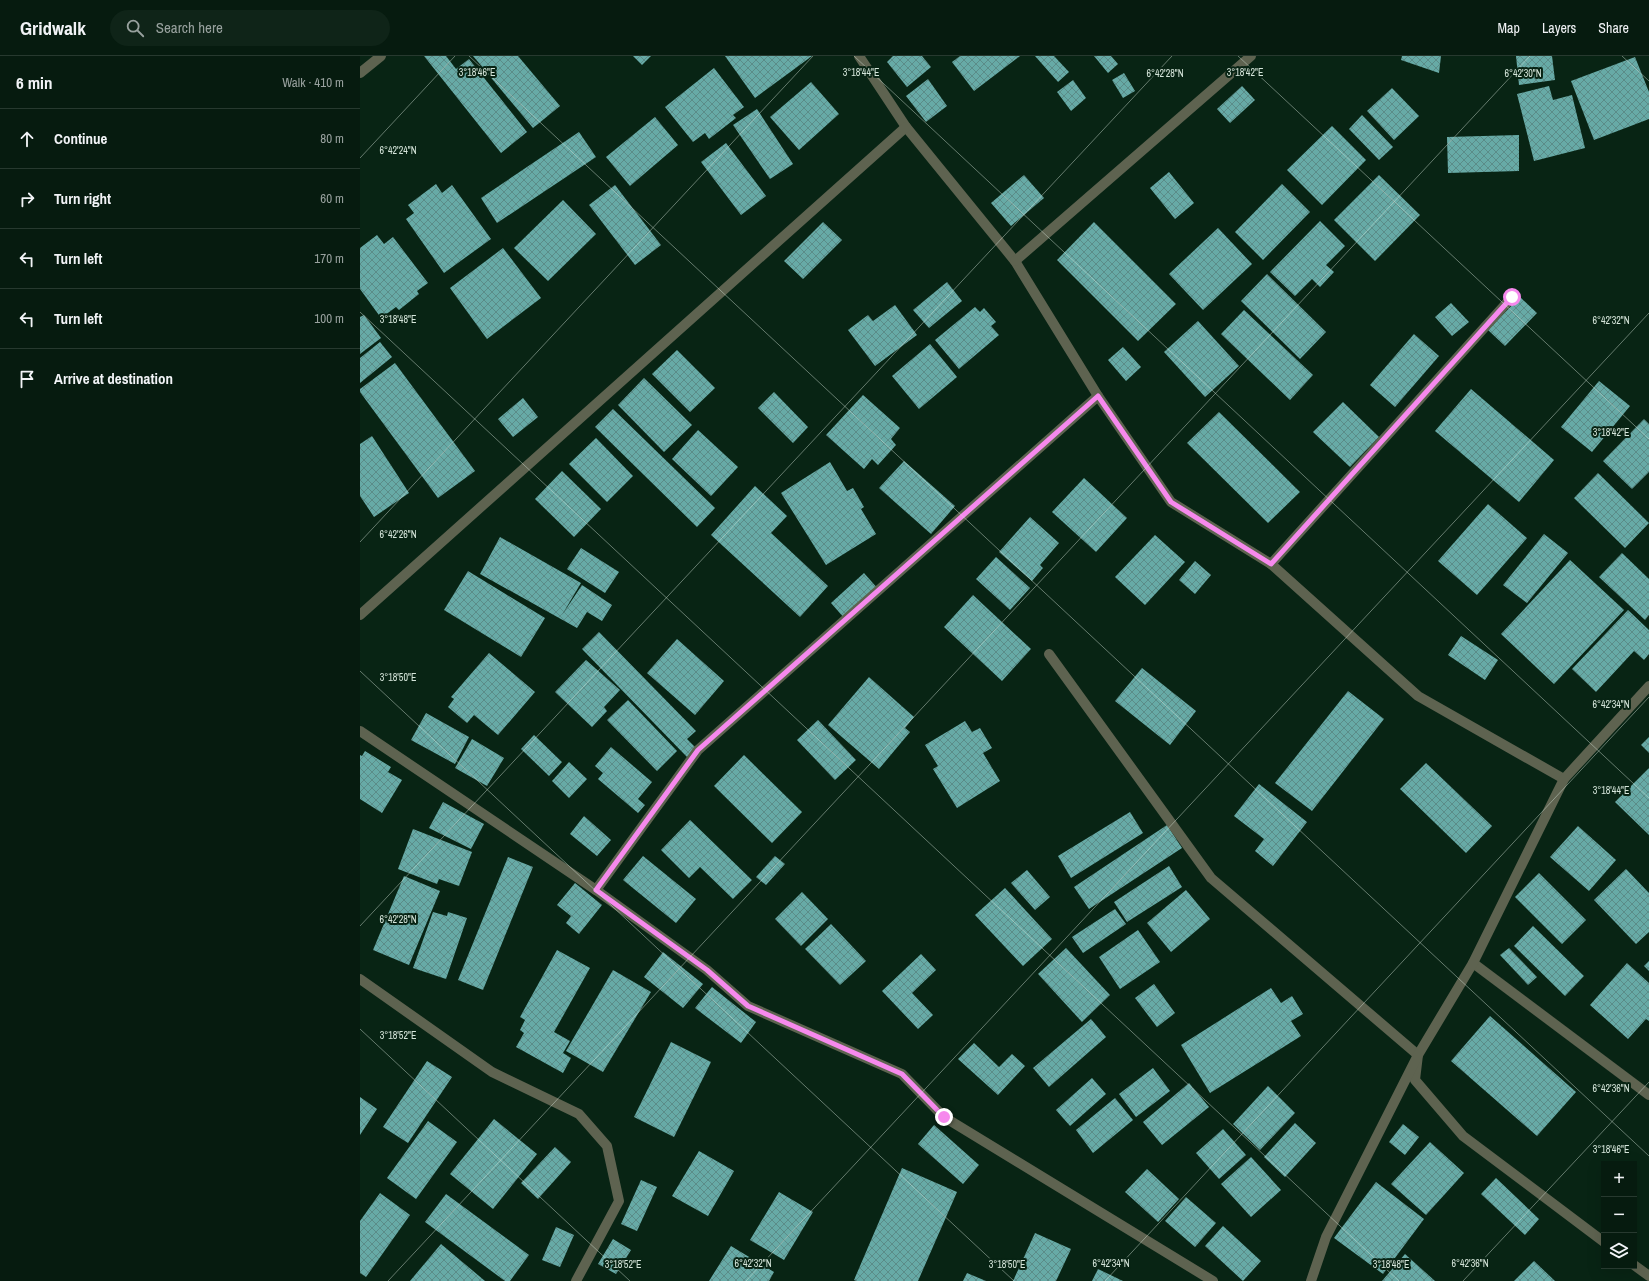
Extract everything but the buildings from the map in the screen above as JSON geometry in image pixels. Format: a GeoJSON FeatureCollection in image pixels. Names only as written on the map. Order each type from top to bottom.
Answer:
{"type":"FeatureCollection","features":[{"type":"Feature","properties":{"kind":"street"},"geometry":{"type":"LineString","coordinates":[[360,73],[381,56]]}},
{"type":"Feature","properties":{"kind":"street"},"geometry":{"type":"LineString","coordinates":[[859,56],[906,127],[1014,261],[1098,396],[1171,502],[1271,564],[1418,696],[1564,779]]}},
{"type":"Feature","properties":{"kind":"street"},"geometry":{"type":"LineString","coordinates":[[1014,261],[1251,56]]}},
{"type":"Feature","properties":{"kind":"street"},"geometry":{"type":"LineString","coordinates":[[360,615],[906,127]]}},
{"type":"Feature","properties":{"kind":"street"},"geometry":{"type":"LineString","coordinates":[[1271,564],[1512,297]]}},
{"type":"Feature","properties":{"kind":"street"},"geometry":{"type":"LineString","coordinates":[[596,890],[698,750],[1098,396]]}},
{"type":"Feature","properties":{"kind":"street"},"geometry":{"type":"LineString","coordinates":[[1049,654],[1211,878],[1418,1055]]}},
{"type":"Feature","properties":{"kind":"street"},"geometry":{"type":"LineString","coordinates":[[1311,1281],[1326,1237],[1418,1055],[1473,963],[1564,779],[1649,686]]}},
{"type":"Feature","properties":{"kind":"street"},"geometry":{"type":"LineString","coordinates":[[360,731],[596,890],[707,970],[748,1006],[902,1074],[944,1117],[1213,1281]]}},
{"type":"Feature","properties":{"kind":"street"},"geometry":{"type":"LineString","coordinates":[[1473,963],[1649,1095]]}},
{"type":"Feature","properties":{"kind":"street"},"geometry":{"type":"LineString","coordinates":[[360,979],[492,1072],[579,1114],[607,1146],[619,1201],[576,1281]]}},
{"type":"Feature","properties":{"kind":"street"},"geometry":{"type":"LineString","coordinates":[[1418,1055],[1415,1080],[1463,1136],[1601,1240]]}},
{"type":"Feature","properties":{"kind":"street"},"geometry":{"type":"LineString","coordinates":[[1637,1266],[1649,1276]]}},
{"type":"Feature","properties":{"kind":"route"},"geometry":{"type":"LineString","coordinates":[[944,1117],[902,1074],[748,1006],[707,970],[596,890],[698,750],[1098,396],[1171,502],[1271,564],[1512,297]]}}]}
